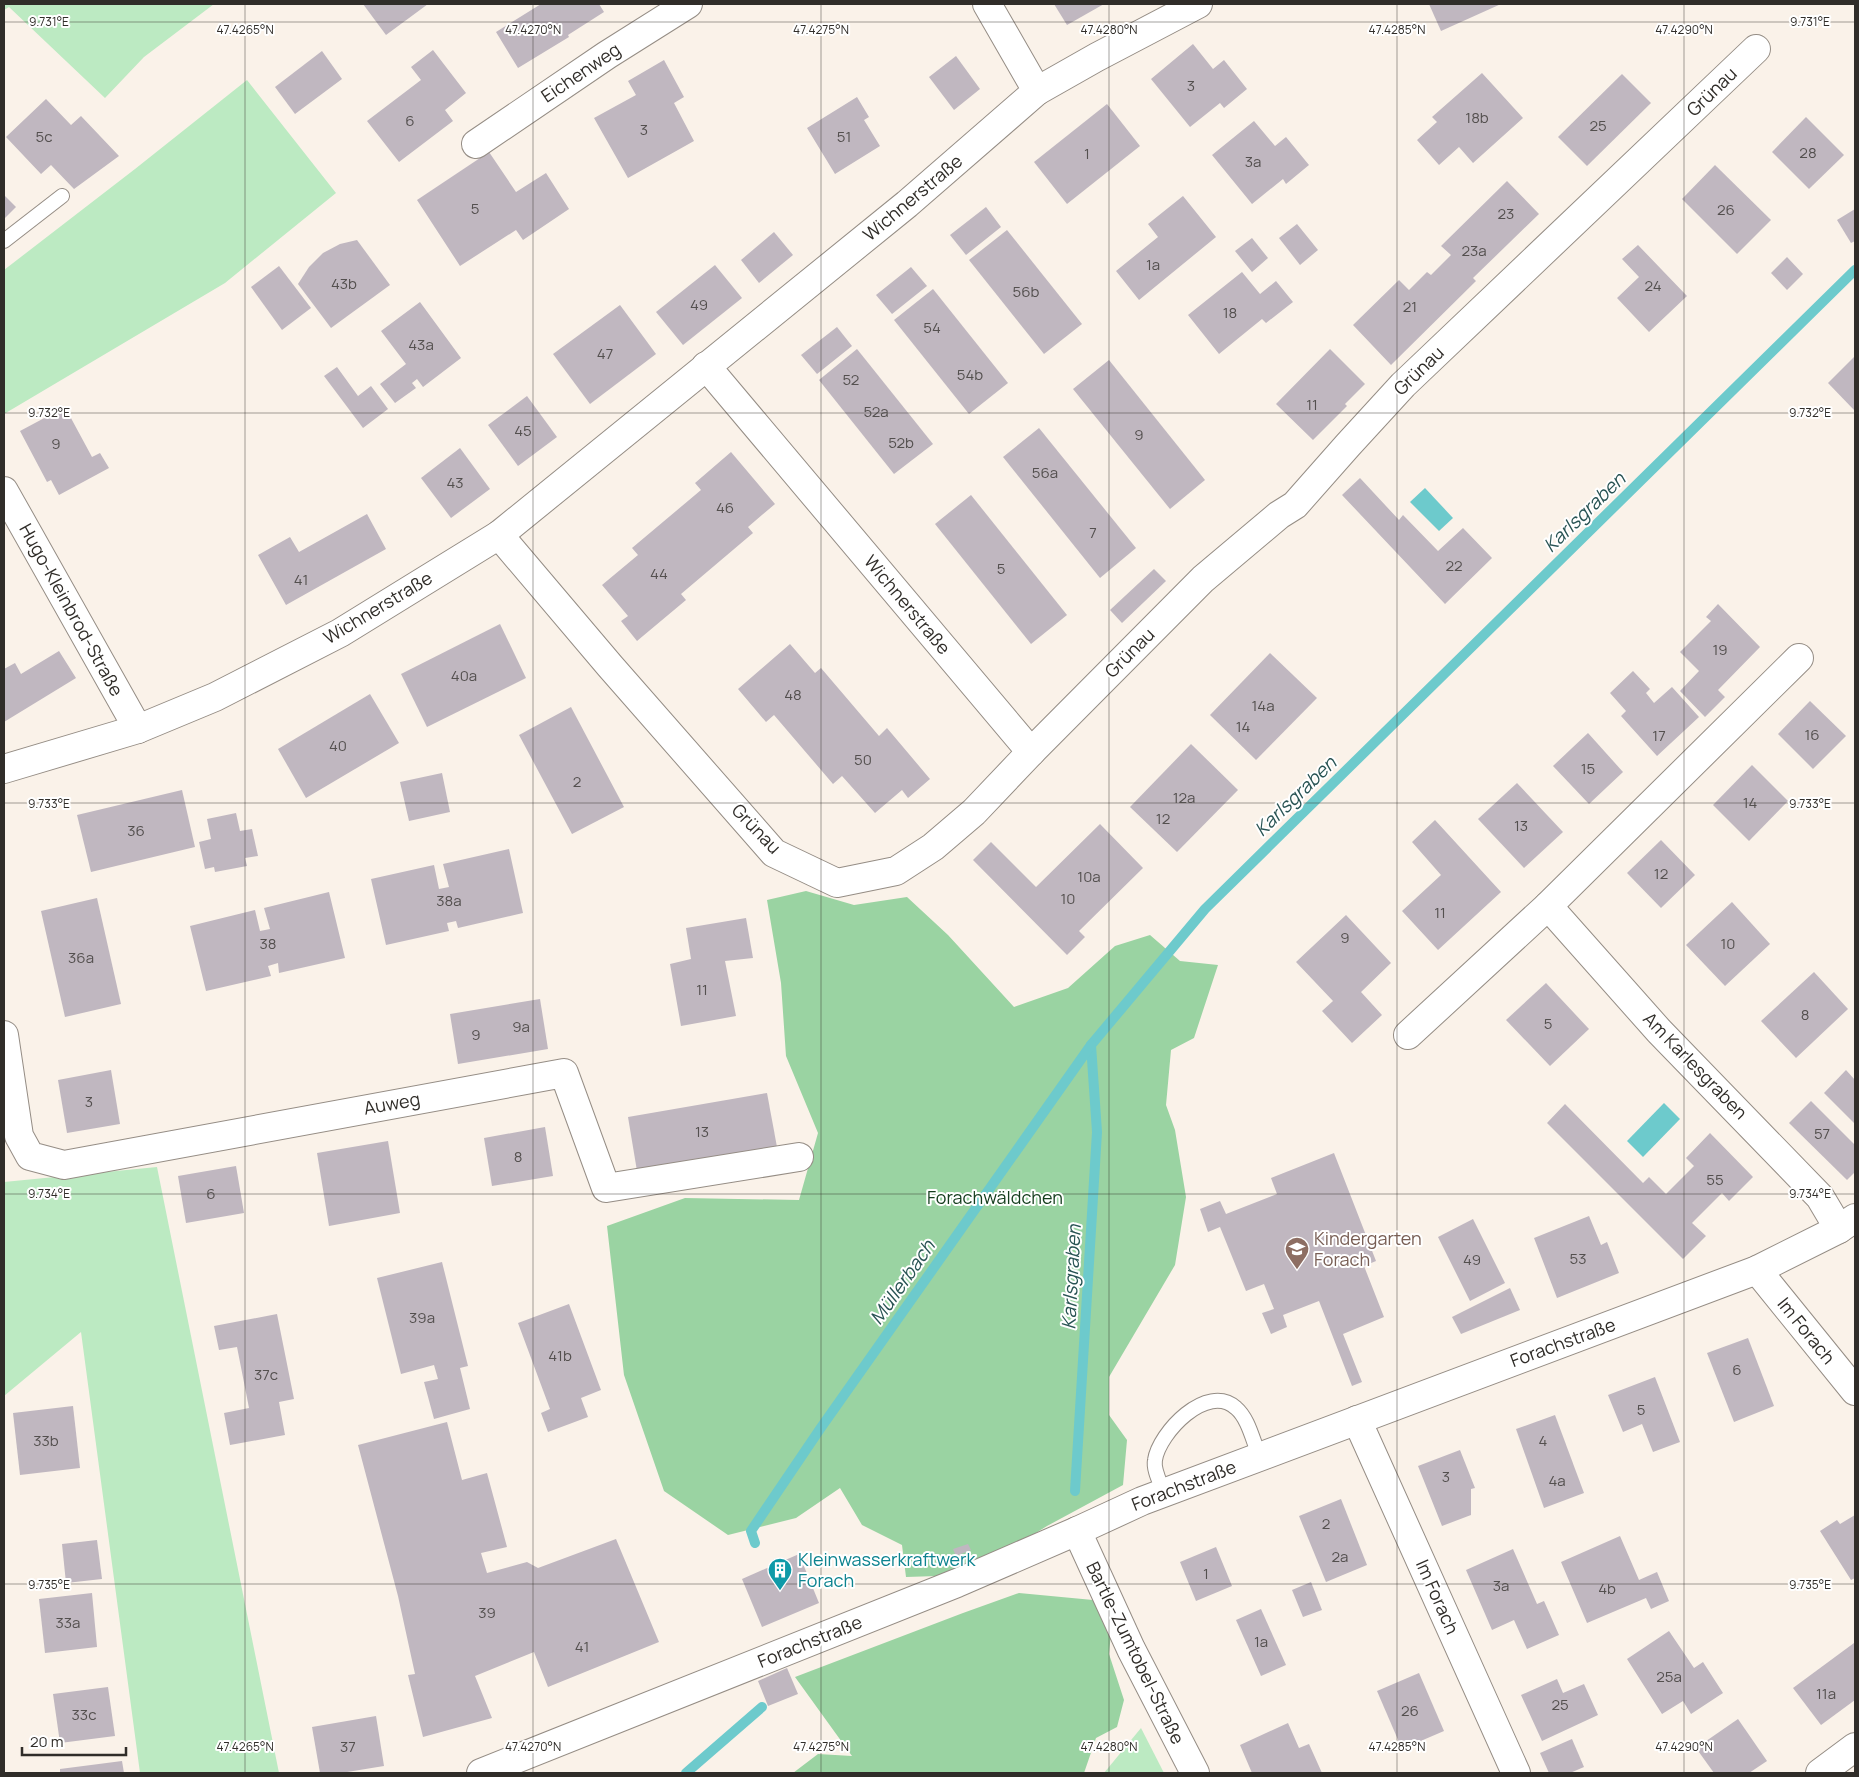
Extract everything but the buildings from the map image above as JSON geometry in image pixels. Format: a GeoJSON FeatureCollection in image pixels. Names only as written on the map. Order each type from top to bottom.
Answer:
{"type":"FeatureCollection","features":[{"type":"Feature","properties":{"kind":"street","name":"Eichenweg"},"geometry":{"type":"LineString","coordinates":[[476,144],[607,55],[688,4]]}},
{"type":"Feature","properties":{"kind":"street"},"geometry":{"type":"LineString","coordinates":[[986,4],[1037,91]]}},
{"type":"Feature","properties":{"kind":"street","name":"Wichnerstraße"},"geometry":{"type":"LineString","coordinates":[[4,769],[138,729],[215,697],[340,633],[499,535],[907,204],[1037,91],[1198,4]]}},
{"type":"Feature","properties":{"kind":"street","name":"Grünau"},"geometry":{"type":"LineString","coordinates":[[499,535],[610,666],[774,853],[837,883],[896,871],[933,847],[974,812],[1030,752],[1203,579],[1279,515],[1295,505],[1403,385],[1756,50]]}},
{"type":"Feature","properties":{"kind":"street","name":"Wichnerstraße"},"geometry":{"type":"LineString","coordinates":[[706,366],[1030,752]]}},
{"type":"Feature","properties":{"kind":"street","name":"Hugo-Kleinbrod-Straße"},"geometry":{"type":"LineString","coordinates":[[4,491],[138,729]]}},
{"type":"Feature","properties":{"kind":"street"},"geometry":{"type":"LineString","coordinates":[[1408,1035],[1548,906],[1800,658]]}},
{"type":"Feature","properties":{"kind":"street","name":"Am Karlesgraben"},"geometry":{"type":"LineString","coordinates":[[1548,906],[1659,1031],[1847,1223]]}},
{"type":"Feature","properties":{"kind":"street","name":"Auweg"},"geometry":{"type":"LineString","coordinates":[[4,1035],[19,1136],[30,1156],[64,1165],[564,1073],[606,1188],[798,1157]]}},
{"type":"Feature","properties":{"kind":"street","name":"Forachstraße"},"geometry":{"type":"LineString","coordinates":[[481,1773],[520,1766],[759,1663],[957,1583],[1142,1501],[1758,1270],[1847,1223]]}},
{"type":"Feature","properties":{"kind":"street","name":"Im Forach"},"geometry":{"type":"LineString","coordinates":[[1758,1270],[1855,1391]]}},
{"type":"Feature","properties":{"kind":"street","name":"Im Forach"},"geometry":{"type":"LineString","coordinates":[[1357,1420],[1516,1773]]}},
{"type":"Feature","properties":{"kind":"street","name":"Bartle-Zumtobel-Straße"},"geometry":{"type":"LineString","coordinates":[[1076,1531],[1131,1648],[1195,1773]]}},
{"type":"Feature","properties":{"kind":"street"},"geometry":{"type":"LineString","coordinates":[[1820,1773],[1855,1747]]}},
{"type":"Feature","properties":{"kind":"lane"},"geometry":{"type":"LineString","coordinates":[[4,241],[62,196]]}},
{"type":"Feature","properties":{"kind":"lane"},"geometry":{"type":"LineString","coordinates":[[1164,1494],[1154,1463],[1157,1450],[1183,1416],[1200,1404],[1212,1400],[1226,1402],[1235,1408],[1243,1416],[1260,1457]]}},
{"type":"Feature","properties":{"kind":"green space"},"geometry":{"type":"Polygon","coordinates":[[[4,4],[214,4],[144,57],[105,98],[9,7],[4,10],[4,4]]]}},
{"type":"Feature","properties":{"kind":"green space"},"geometry":{"type":"Polygon","coordinates":[[[247,80],[336,193],[225,283],[4,414],[4,270],[247,80]]]}},
{"type":"Feature","properties":{"kind":"green space","name":"Forachwäldchen"},"geometry":{"type":"Polygon","coordinates":[[[806,891],[854,905],[907,897],[948,935],[1014,1007],[1068,988],[1115,946],[1150,935],[1180,961],[1218,965],[1194,1038],[1171,1050],[1166,1105],[1175,1130],[1186,1197],[1175,1265],[1109,1377],[1109,1415],[1127,1440],[1123,1485],[1047,1526],[968,1575],[906,1577],[902,1545],[862,1525],[840,1488],[796,1518],[728,1535],[664,1491],[624,1375],[607,1226],[685,1198],[799,1200],[818,1133],[786,1056],[781,983],[767,900],[806,891]]]}},
{"type":"Feature","properties":{"kind":"green space"},"geometry":{"type":"Polygon","coordinates":[[[157,1167],[279,1773],[140,1773],[81,1332],[4,1396],[4,1182],[157,1167]]]}},
{"type":"Feature","properties":{"kind":"green space"},"geometry":{"type":"Polygon","coordinates":[[[1019,1593],[1093,1600],[1111,1633],[1109,1654],[1124,1700],[1117,1727],[1096,1738],[1084,1773],[793,1773],[818,1754],[852,1756],[795,1677],[1019,1593]]]}},
{"type":"Feature","properties":{"kind":"green space"},"geometry":{"type":"Polygon","coordinates":[[[1141,1728],[1164,1773],[1104,1773],[1141,1728]]]}},
{"type":"Feature","properties":{"kind":"water"},"geometry":{"type":"Polygon","coordinates":[[[1425,488],[1453,518],[1439,531],[1410,502],[1425,488]]]}},
{"type":"Feature","properties":{"kind":"water"},"geometry":{"type":"Polygon","coordinates":[[[1664,1103],[1680,1119],[1643,1157],[1627,1141],[1664,1103]]]}},
{"type":"Feature","properties":{"kind":"waterway","name":"Karlsgraben"},"geometry":{"type":"LineString","coordinates":[[1075,1491],[1097,1132],[1091,1045],[1205,909],[1855,270]]}},
{"type":"Feature","properties":{"kind":"waterway","name":"Müllerbach"},"geometry":{"type":"LineString","coordinates":[[755,1543],[751,1531],[820,1429],[1091,1045]]}},
{"type":"Feature","properties":{"kind":"waterway","name":"Müllerbach"},"geometry":{"type":"LineString","coordinates":[[686,1773],[762,1707]]}},
{"type":"Feature","properties":{"kind":"place","name":"Kindergarten Forach"},"geometry":{"type":"Point","coordinates":[1297,1270]}},
{"type":"Feature","properties":{"kind":"place","name":"Kleinwasserkraftwerk Forach"},"geometry":{"type":"Point","coordinates":[780,1591]}}]}
